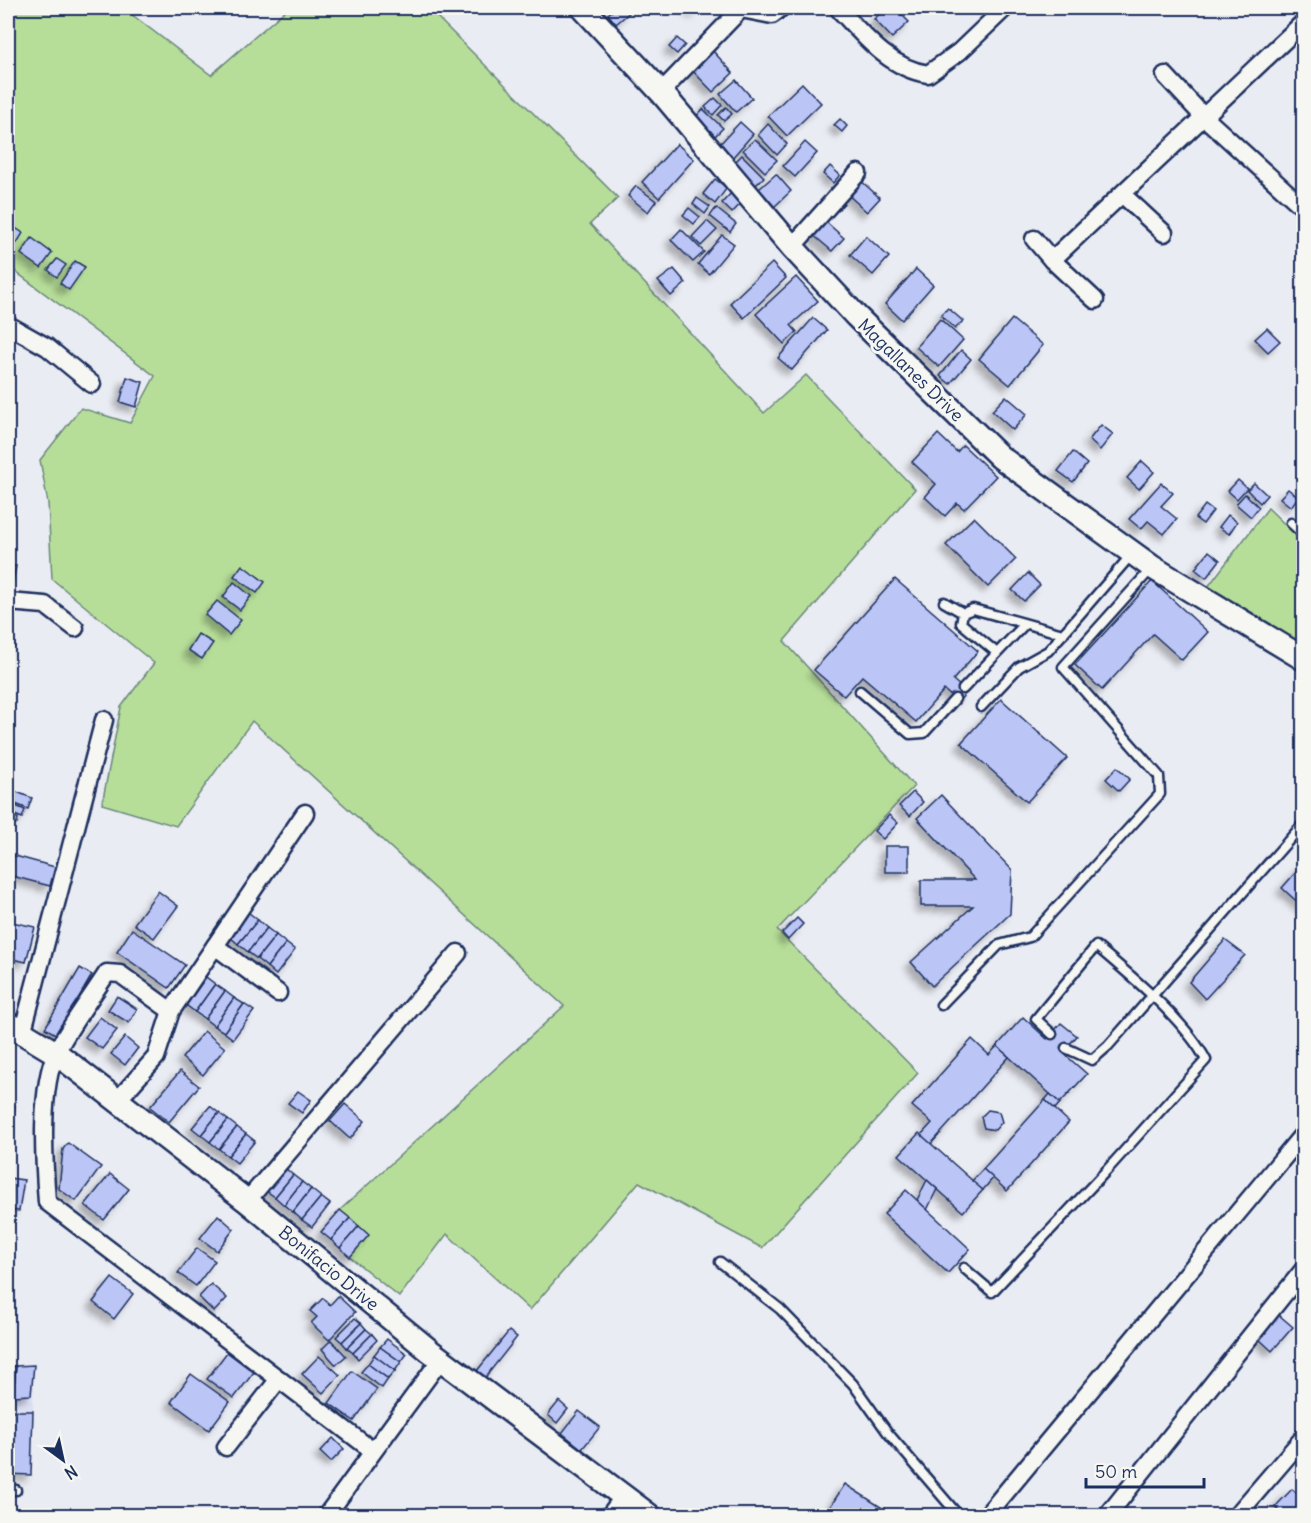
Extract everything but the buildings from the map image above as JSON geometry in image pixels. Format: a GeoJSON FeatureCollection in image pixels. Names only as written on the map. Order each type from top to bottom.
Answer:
{"type":"FeatureCollection","features":[{"type":"Feature","properties":{"kind":"street","name":"Magallanes Drive"},"geometry":{"type":"LineString","coordinates":[[583,8],[661,92],[792,247],[856,316],[1000,457],[1152,567],[1303,657]]}},
{"type":"Feature","properties":{"kind":"street"},"geometry":{"type":"LineString","coordinates":[[661,92],[742,8],[772,15],[781,8]]}},
{"type":"Feature","properties":{"kind":"street"},"geometry":{"type":"LineString","coordinates":[[838,8],[891,60],[912,72],[928,74],[959,52],[1005,8]]}},
{"type":"Feature","properties":{"kind":"street"},"geometry":{"type":"LineString","coordinates":[[1052,260],[1304,22]]}},
{"type":"Feature","properties":{"kind":"street"},"geometry":{"type":"LineString","coordinates":[[1164,75],[1204,117],[1301,201]]}},
{"type":"Feature","properties":{"kind":"street"},"geometry":{"type":"LineString","coordinates":[[792,247],[858,173]]}},
{"type":"Feature","properties":{"kind":"street"},"geometry":{"type":"LineString","coordinates":[[1123,195],[1164,233]]}},
{"type":"Feature","properties":{"kind":"street"},"geometry":{"type":"LineString","coordinates":[[1034,239],[1052,260],[1095,300]]}},
{"type":"Feature","properties":{"kind":"street"},"geometry":{"type":"LineString","coordinates":[[8,325],[47,347],[92,384]]}},
{"type":"Feature","properties":{"kind":"street"},"geometry":{"type":"LineString","coordinates":[[8,602],[45,605],[75,628]]}},
{"type":"Feature","properties":{"kind":"street"},"geometry":{"type":"LineString","coordinates":[[15,1027],[104,720]]}},
{"type":"Feature","properties":{"kind":"street"},"geometry":{"type":"LineString","coordinates":[[117,1101],[156,1057],[171,1011],[305,813]]}},
{"type":"Feature","properties":{"kind":"street"},"geometry":{"type":"LineString","coordinates":[[215,946],[278,993]]}},
{"type":"Feature","properties":{"kind":"street"},"geometry":{"type":"LineString","coordinates":[[247,1201],[458,953]]}},
{"type":"Feature","properties":{"kind":"street"},"geometry":{"type":"LineString","coordinates":[[171,1011],[120,974],[107,973],[56,1053],[48,1089],[44,1157],[47,1202],[373,1451]]}},
{"type":"Feature","properties":{"kind":"street","name":"Bonifacio Drive"},"geometry":{"type":"LineString","coordinates":[[15,1027],[56,1053],[247,1201],[441,1359],[650,1515]]}},
{"type":"Feature","properties":{"kind":"street"},"geometry":{"type":"LineString","coordinates":[[986,1515],[1304,1133]]}},
{"type":"Feature","properties":{"kind":"street"},"geometry":{"type":"LineString","coordinates":[[1107,1515],[1304,1269]]}},
{"type":"Feature","properties":{"kind":"street"},"geometry":{"type":"LineString","coordinates":[[326,1515],[441,1359]]}},
{"type":"Feature","properties":{"kind":"street"},"geometry":{"type":"LineString","coordinates":[[226,1447],[279,1379]]}},
{"type":"Feature","properties":{"kind":"street"},"geometry":{"type":"LineString","coordinates":[[1236,1515],[1304,1437]]}},
{"type":"Feature","properties":{"kind":"street"},"geometry":{"type":"LineString","coordinates":[[609,1515],[624,1496]]}},
{"type":"Feature","properties":{"kind":"lane"},"geometry":{"type":"LineString","coordinates":[[1291,523],[1304,535]]}},
{"type":"Feature","properties":{"kind":"lane"},"geometry":{"type":"LineString","coordinates":[[981,707],[1019,667],[1048,651],[1132,553]]}},
{"type":"Feature","properties":{"kind":"lane"},"geometry":{"type":"LineString","coordinates":[[941,1005],[999,945],[1030,937],[1160,794],[1159,776],[1063,668],[1152,567]]}},
{"type":"Feature","properties":{"kind":"lane"},"geometry":{"type":"LineString","coordinates":[[944,602],[963,613]]}},
{"type":"Feature","properties":{"kind":"lane"},"geometry":{"type":"LineString","coordinates":[[963,613],[973,609],[1063,634]]}},
{"type":"Feature","properties":{"kind":"lane"},"geometry":{"type":"LineString","coordinates":[[963,613],[961,623],[997,653]]}},
{"type":"Feature","properties":{"kind":"lane"},"geometry":{"type":"LineString","coordinates":[[963,688],[1024,625]]}},
{"type":"Feature","properties":{"kind":"lane"},"geometry":{"type":"LineString","coordinates":[[860,691],[910,734],[924,733],[955,699]]}},
{"type":"Feature","properties":{"kind":"lane"},"geometry":{"type":"LineString","coordinates":[[1066,1048],[1092,1060],[1108,1046],[1304,823]]}},
{"type":"Feature","properties":{"kind":"lane"},"geometry":{"type":"LineString","coordinates":[[964,1268],[992,1292],[1206,1060],[1198,1046],[1151,995],[1096,946],[1036,1019],[1052,1034]]}},
{"type":"Feature","properties":{"kind":"lane"},"geometry":{"type":"LineString","coordinates":[[720,1262],[780,1309],[853,1383],[888,1433],[959,1515]]}},
{"type":"Feature","properties":{"kind":"shaded area"},"geometry":{"type":"Polygon","coordinates":[[[34,1365],[31,1475],[8,1474],[8,1366],[34,1365]]]}},
{"type":"Feature","properties":{"kind":"green space"},"geometry":{"type":"Polygon","coordinates":[[[8,8],[123,8],[211,75],[288,8],[428,8],[618,198],[590,224],[764,413],[806,375],[915,489],[784,641],[914,786],[777,930],[918,1073],[762,1248],[639,1182],[530,1310],[447,1234],[399,1297],[350,1257],[368,1235],[340,1210],[564,1006],[252,721],[176,826],[102,804],[121,707],[154,663],[52,579],[48,503],[40,460],[81,408],[130,423],[155,376],[8,266],[8,8]]]}},
{"type":"Feature","properties":{"kind":"green space"},"geometry":{"type":"Polygon","coordinates":[[[1268,508],[1303,542],[1303,642],[1301,645],[1207,588],[1268,508]]]}}]}
